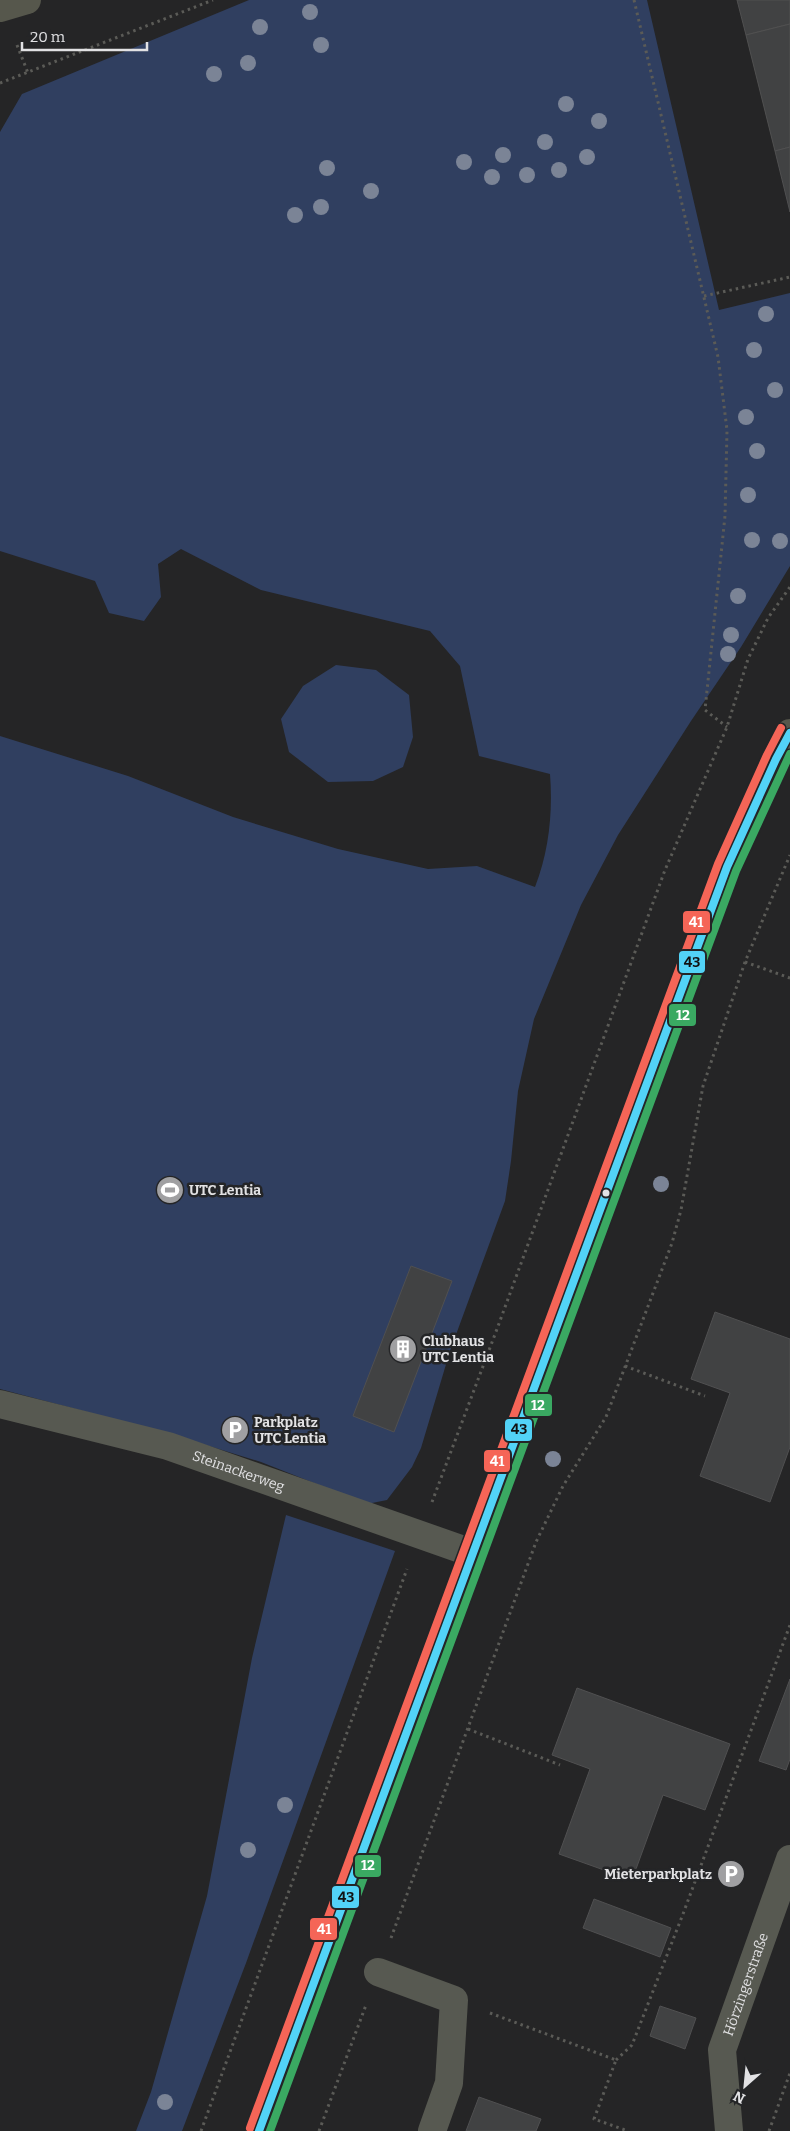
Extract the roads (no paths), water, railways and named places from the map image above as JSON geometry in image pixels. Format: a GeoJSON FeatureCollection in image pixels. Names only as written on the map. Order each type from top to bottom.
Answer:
{"type":"FeatureCollection","features":[{"type":"Feature","properties":{"kind":"main road"},"geometry":{"type":"LineString","coordinates":[[0,8],[27,0]]}},
{"type":"Feature","properties":{"kind":"main road"},"geometry":{"type":"LineString","coordinates":[[259,2131],[727,867],[776,759],[790,733]]}},
{"type":"Feature","properties":{"kind":"street","name":"Steinackerweg"},"geometry":{"type":"LineString","coordinates":[[0,1404],[168,1446],[472,1554]]}},
{"type":"Feature","properties":{"kind":"street","name":"Hörzingerstraße"},"geometry":{"type":"LineString","coordinates":[[729,2121],[722,2050],[790,1859]]}},
{"type":"Feature","properties":{"kind":"street"},"geometry":{"type":"LineString","coordinates":[[378,1972],[454,2000],[449,2083],[432,2131]]}},
{"type":"Feature","properties":{"kind":"place","name":"UTC Lentia"},"geometry":{"type":"Point","coordinates":[170,1190]}},
{"type":"Feature","properties":{"kind":"place","name":"Clubhaus UTC Lentia"},"geometry":{"type":"Point","coordinates":[403,1349]}},
{"type":"Feature","properties":{"kind":"place","name":"Parkplatz UTC Lentia"},"geometry":{"type":"Point","coordinates":[235,1430]}},
{"type":"Feature","properties":{"kind":"place","name":"Mieterparkplatz"},"geometry":{"type":"Point","coordinates":[731,1874]}}]}
